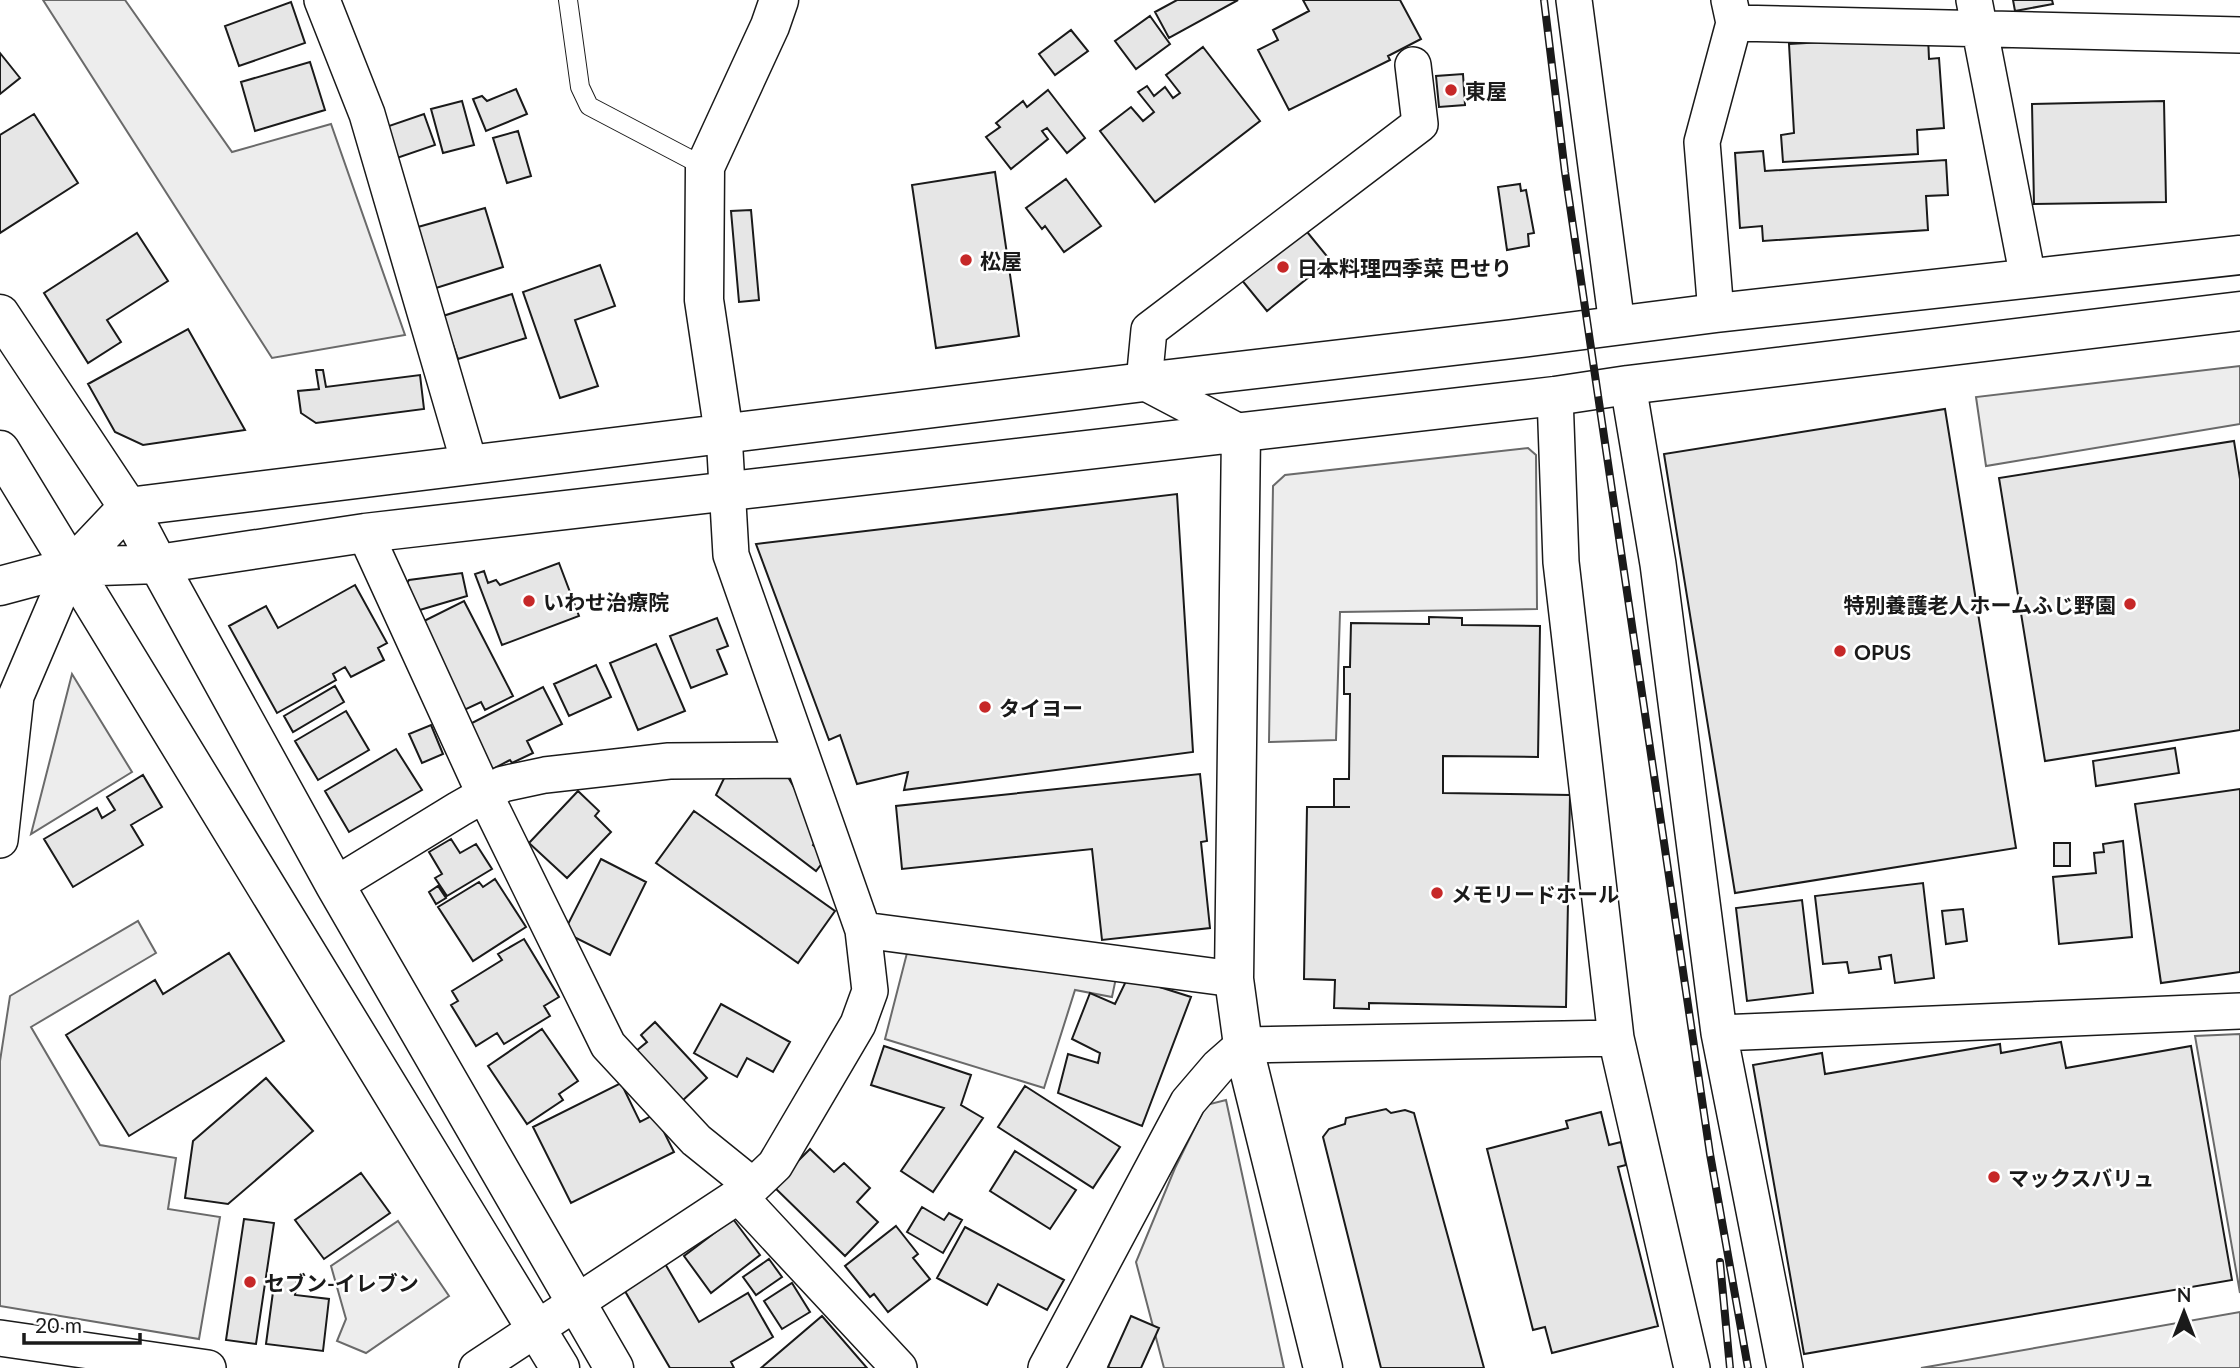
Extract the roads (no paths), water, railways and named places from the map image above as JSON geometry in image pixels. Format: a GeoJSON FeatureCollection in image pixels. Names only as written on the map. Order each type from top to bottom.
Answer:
{"type":"FeatureCollection","features":[{"type":"Feature","properties":{"kind":"street"},"geometry":{"type":"LineString","coordinates":[[322,0],[367,114],[470,466]]}},
{"type":"Feature","properties":{"kind":"street"},"geometry":{"type":"LineString","coordinates":[[477,1368],[746,1191],[775,1165],[858,1024],[870,991],[863,930],[731,555],[724,434],[704,300],[705,167],[770,26],[779,0]]}},
{"type":"Feature","properties":{"kind":"street"},"geometry":{"type":"LineString","coordinates":[[1574,0],[1617,325]]}},
{"type":"Feature","properties":{"kind":"street"},"geometry":{"type":"LineString","coordinates":[[1716,313],[1702,142],[1732,12],[1976,15],[2240,35]]}},
{"type":"Feature","properties":{"kind":"street"},"geometry":{"type":"LineString","coordinates":[[1976,15],[2028,278]]}},
{"type":"Feature","properties":{"kind":"street"},"geometry":{"type":"LineString","coordinates":[[1144,382],[1149,330],[1420,124],[1413,65]]}},
{"type":"Feature","properties":{"kind":"street"},"geometry":{"type":"LineString","coordinates":[[0,840],[16,696],[71,567],[128,507],[1144,382],[1513,340],[1716,313],[2240,255]]}},
{"type":"Feature","properties":{"kind":"street"},"geometry":{"type":"LineString","coordinates":[[0,586],[71,567],[158,564],[365,533],[1555,396],[2240,312]]}},
{"type":"Feature","properties":{"kind":"street"},"geometry":{"type":"LineString","coordinates":[[0,314],[128,507],[335,885],[614,1368]]}},
{"type":"Feature","properties":{"kind":"street"},"geometry":{"type":"LineString","coordinates":[[1144,382],[1241,433]]}},
{"type":"Feature","properties":{"kind":"street"},"geometry":{"type":"LineString","coordinates":[[1628,385],[1657,564],[1719,1033],[1785,1368]]}},
{"type":"Feature","properties":{"kind":"street"},"geometry":{"type":"LineString","coordinates":[[1555,396],[1561,562],[1616,1038],[1692,1368]]}},
{"type":"Feature","properties":{"kind":"street"},"geometry":{"type":"LineString","coordinates":[[1241,433],[1234,979],[1243,1045],[1324,1368]]}},
{"type":"Feature","properties":{"kind":"street"},"geometry":{"type":"LineString","coordinates":[[0,450],[560,1368]]}},
{"type":"Feature","properties":{"kind":"street"},"geometry":{"type":"LineString","coordinates":[[365,533],[485,794],[608,1045],[746,1191],[899,1368]]}},
{"type":"Feature","properties":{"kind":"street"},"geometry":{"type":"LineString","coordinates":[[335,885],[503,784],[545,775],[669,761],[803,760]]}},
{"type":"Feature","properties":{"kind":"street"},"geometry":{"type":"LineString","coordinates":[[863,930],[1234,979]]}},
{"type":"Feature","properties":{"kind":"street"},"geometry":{"type":"LineString","coordinates":[[1719,1033],[2240,1012]]}},
{"type":"Feature","properties":{"kind":"street"},"geometry":{"type":"LineString","coordinates":[[1046,1368],[1188,1102],[1218,1067],[1243,1045],[1616,1038]]}},
{"type":"Feature","properties":{"kind":"street"},"geometry":{"type":"LineString","coordinates":[[0,1338],[208,1368]]}},
{"type":"Feature","properties":{"kind":"lane"},"geometry":{"type":"LineString","coordinates":[[568,0],[580,87],[589,106],[705,167]]}},
{"type":"Feature","properties":{"kind":"railway"},"geometry":{"type":"LineString","coordinates":[[1544,0],[1565,172],[1710,1154],[1748,1368]]}},
{"type":"Feature","properties":{"kind":"railway"},"geometry":{"type":"LineString","coordinates":[[1720,1262],[1730,1368]]}},
{"type":"Feature","properties":{"kind":"place","name":"東屋"},"geometry":{"type":"Point","coordinates":[1451,90]}},
{"type":"Feature","properties":{"kind":"place","name":"松屋"},"geometry":{"type":"Point","coordinates":[966,260]}},
{"type":"Feature","properties":{"kind":"place","name":"日本料理四季菜 巴せり"},"geometry":{"type":"Point","coordinates":[1283,267]}},
{"type":"Feature","properties":{"kind":"place","name":"いわせ治療院"},"geometry":{"type":"Point","coordinates":[529,601]}},
{"type":"Feature","properties":{"kind":"place","name":"特別養護老人ホームふじ野園"},"geometry":{"type":"Point","coordinates":[2130,604]}},
{"type":"Feature","properties":{"kind":"place","name":"OPUS"},"geometry":{"type":"Point","coordinates":[1840,651]}},
{"type":"Feature","properties":{"kind":"place","name":"タイヨー"},"geometry":{"type":"Point","coordinates":[985,707]}},
{"type":"Feature","properties":{"kind":"place","name":"メモリードホール"},"geometry":{"type":"Point","coordinates":[1437,893]}},
{"type":"Feature","properties":{"kind":"place","name":"マックスバリュ"},"geometry":{"type":"Point","coordinates":[1994,1177]}},
{"type":"Feature","properties":{"kind":"place","name":"セブン-イレブン"},"geometry":{"type":"Point","coordinates":[250,1282]}}]}
